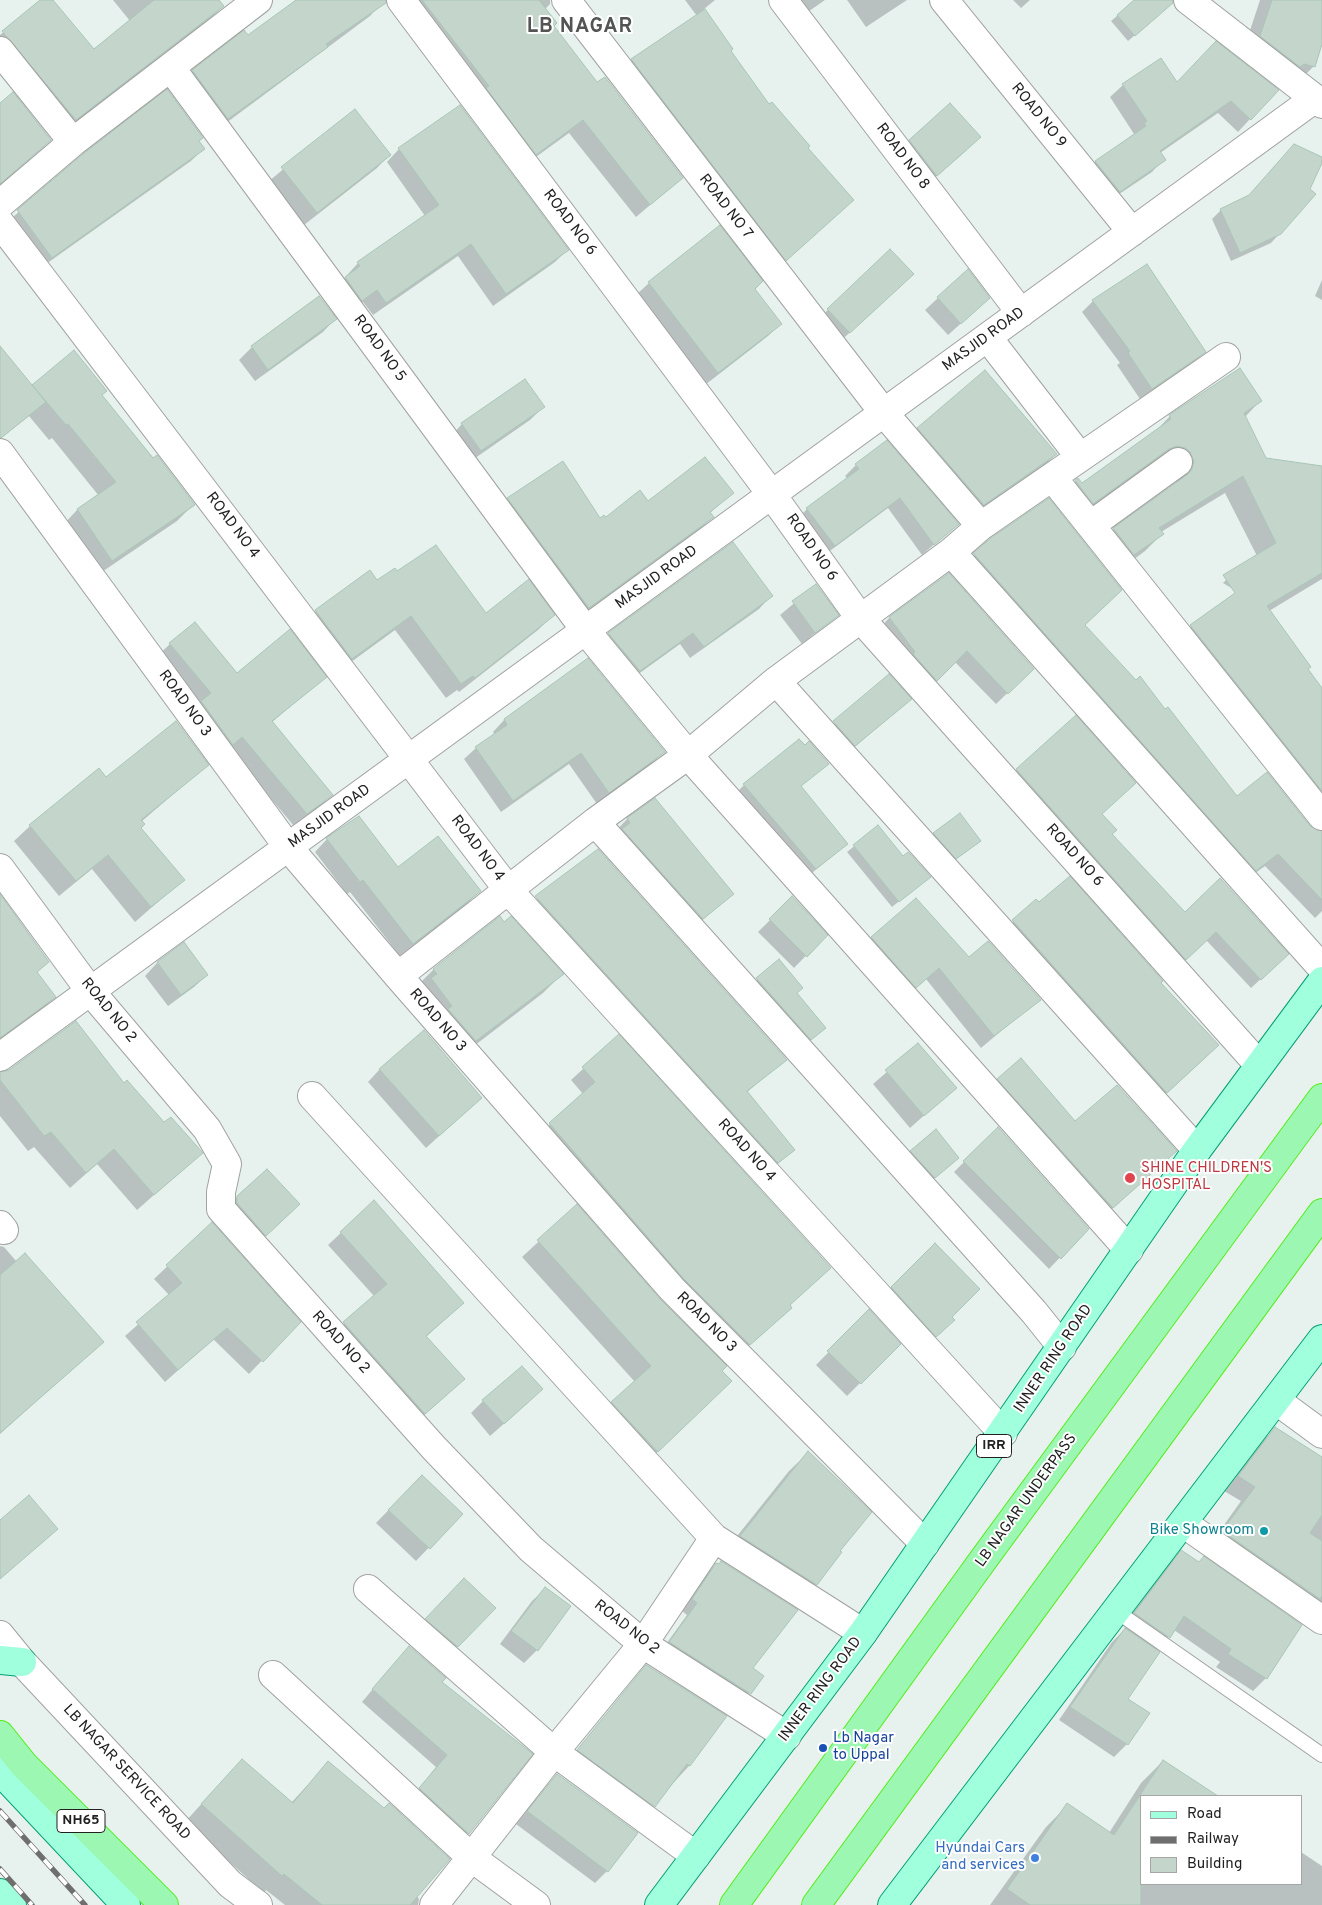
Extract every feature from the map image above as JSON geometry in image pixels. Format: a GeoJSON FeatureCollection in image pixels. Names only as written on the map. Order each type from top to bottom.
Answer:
{"type":"FeatureCollection","features":[{"type":"Feature","properties":{"kind":"highway","name":"LB NAGAR UNDERPASS"},"geometry":{"type":"LineString","coordinates":[[734,1905],[983,1560],[1322,1098]]}},
{"type":"Feature","properties":{"kind":"highway"},"geometry":{"type":"LineString","coordinates":[[816,1905],[1322,1213]]}},
{"type":"Feature","properties":{"kind":"highway","name":"NH65"},"geometry":{"type":"LineString","coordinates":[[0,1735],[24,1764],[164,1905]]}},
{"type":"Feature","properties":{"kind":"main road","name":"INNER RING ROAD"},"geometry":{"type":"LineString","coordinates":[[660,1905],[863,1633],[1197,1150],[1322,981]]}},
{"type":"Feature","properties":{"kind":"main road"},"geometry":{"type":"LineString","coordinates":[[892,1905],[1277,1401],[1322,1338]]}},
{"type":"Feature","properties":{"kind":"main road"},"geometry":{"type":"LineString","coordinates":[[0,1771],[126,1905]]}},
{"type":"Feature","properties":{"kind":"main road"},"geometry":{"type":"LineString","coordinates":[[0,1892],[12,1905]]}},
{"type":"Feature","properties":{"kind":"street"},"geometry":{"type":"LineString","coordinates":[[0,204],[73,142],[258,0]]}},
{"type":"Feature","properties":{"kind":"street","name":"ROAD NO 6"},"geometry":{"type":"LineString","coordinates":[[401,0],[772,495],[860,618],[1259,1065]]}},
{"type":"Feature","properties":{"kind":"street","name":"ROAD NO 7"},"geometry":{"type":"LineString","coordinates":[[566,0],[884,413],[981,526]]}},
{"type":"Feature","properties":{"kind":"street","name":"ROAD NO 8"},"geometry":{"type":"LineString","coordinates":[[783,0],[1021,313]]}},
{"type":"Feature","properties":{"kind":"street","name":"ROAD NO 9"},"geometry":{"type":"LineString","coordinates":[[944,0],[1132,232]]}},
{"type":"Feature","properties":{"kind":"street"},"geometry":{"type":"LineString","coordinates":[[1188,0],[1318,102]]}},
{"type":"Feature","properties":{"kind":"street"},"geometry":{"type":"LineString","coordinates":[[0,51],[73,142]]}},
{"type":"Feature","properties":{"kind":"street","name":"ROAD NO 5"},"geometry":{"type":"LineString","coordinates":[[171,68],[586,631],[688,755],[1129,1250]]}},
{"type":"Feature","properties":{"kind":"street","name":"MASJID ROAD"},"geometry":{"type":"LineString","coordinates":[[0,1057],[1132,232],[1318,102]]}},
{"type":"Feature","properties":{"kind":"street","name":"ROAD NO 4"},"geometry":{"type":"LineString","coordinates":[[0,223],[509,891],[1003,1433]]}},
{"type":"Feature","properties":{"kind":"street"},"geometry":{"type":"LineString","coordinates":[[988,338],[1080,457]]}},
{"type":"Feature","properties":{"kind":"street"},"geometry":{"type":"LineString","coordinates":[[398,976],[595,822],[688,755],[776,680],[951,552],[981,526],[1226,357]]}},
{"type":"Feature","properties":{"kind":"street","name":"ROAD NO 3"},"geometry":{"type":"LineString","coordinates":[[0,453],[288,847],[398,976],[672,1289],[925,1544]]}},
{"type":"Feature","properties":{"kind":"street"},"geometry":{"type":"LineString","coordinates":[[1091,525],[1178,462]]}},
{"type":"Feature","properties":{"kind":"street"},"geometry":{"type":"LineString","coordinates":[[1052,477],[1322,816]]}},
{"type":"Feature","properties":{"kind":"street"},"geometry":{"type":"LineString","coordinates":[[951,552],[1322,968]]}},
{"type":"Feature","properties":{"kind":"street"},"geometry":{"type":"LineString","coordinates":[[776,680],[1197,1150]]}},
{"type":"Feature","properties":{"kind":"street"},"geometry":{"type":"LineString","coordinates":[[595,822],[1027,1304],[1062,1347]]}},
{"type":"Feature","properties":{"kind":"street","name":"ROAD NO 2"},"geometry":{"type":"LineString","coordinates":[[0,868],[90,992],[211,1136],[228,1164],[221,1192],[220,1209],[434,1448],[524,1542],[643,1644],[787,1736]]}},
{"type":"Feature","properties":{"kind":"street"},"geometry":{"type":"LineString","coordinates":[[312,1096],[714,1538],[863,1633]]}},
{"type":"Feature","properties":{"kind":"street"},"geometry":{"type":"LineString","coordinates":[[1277,1401],[1322,1434]]}},
{"type":"Feature","properties":{"kind":"street"},"geometry":{"type":"LineString","coordinates":[[1183,1523],[1322,1620]]}},
{"type":"Feature","properties":{"kind":"street"},"geometry":{"type":"LineString","coordinates":[[434,1905],[554,1752],[643,1644],[714,1538]]}},
{"type":"Feature","properties":{"kind":"street"},"geometry":{"type":"LineString","coordinates":[[368,1590],[554,1752],[696,1856]]}},
{"type":"Feature","properties":{"kind":"street","name":"LB NAGAR SERVICE ROAD"},"geometry":{"type":"LineString","coordinates":[[0,1635],[11,1661],[230,1884],[258,1905]]}},
{"type":"Feature","properties":{"kind":"street"},"geometry":{"type":"LineString","coordinates":[[272,1675],[472,1858],[536,1905]]}},
{"type":"Feature","properties":{"kind":"lane"},"geometry":{"type":"LineString","coordinates":[[1116,1611],[1322,1755]]}},
{"type":"Feature","properties":{"kind":"building"},"geometry":{"type":"Polygon","coordinates":[[[40,0],[53,0],[94,49],[154,0],[219,0],[224,6],[76,120],[2,31],[40,0]]]}},
{"type":"Feature","properties":{"kind":"building"},"geometry":{"type":"Polygon","coordinates":[[[296,0],[386,0],[386,3],[326,44],[328,47],[228,119],[192,70],[244,30],[248,35],[296,0]]]}},
{"type":"Feature","properties":{"kind":"building"},"geometry":{"type":"Polygon","coordinates":[[[422,0],[539,0],[557,23],[554,26],[597,82],[605,77],[683,178],[650,205],[583,120],[536,155],[486,88],[489,86],[422,0]]]}},
{"type":"Feature","properties":{"kind":"building"},"geometry":{"type":"Polygon","coordinates":[[[1134,0],[1173,0],[1173,3],[1135,36],[1117,15],[1134,0]]]}},
{"type":"Feature","properties":{"kind":"building"},"geometry":{"type":"Polygon","coordinates":[[[1272,0],[1322,0],[1322,44],[1315,67],[1304,64],[1300,67],[1260,36],[1272,0]]]}},
{"type":"Feature","properties":{"kind":"building"},"geometry":{"type":"Polygon","coordinates":[[[705,9],[733,49],[731,51],[769,104],[772,102],[810,146],[808,148],[854,200],[786,261],[631,59],[705,9]]]}},
{"type":"Feature","properties":{"kind":"building"},"geometry":{"type":"Polygon","coordinates":[[[1216,41],[1279,90],[1251,120],[1231,101],[1160,151],[1166,160],[1120,192],[1095,161],[1146,126],[1144,123],[1147,121],[1122,84],[1161,58],[1177,82],[1216,41]]]}},
{"type":"Feature","properties":{"kind":"building"},"geometry":{"type":"Polygon","coordinates":[[[167,89],[203,138],[199,141],[205,149],[52,258],[17,210],[83,154],[167,89]]]}},
{"type":"Feature","properties":{"kind":"building"},"geometry":{"type":"Polygon","coordinates":[[[13,92],[51,140],[0,184],[0,103],[13,92]]]}},
{"type":"Feature","properties":{"kind":"building"},"geometry":{"type":"Polygon","coordinates":[[[950,103],[981,137],[937,176],[909,140],[950,103]]]}},
{"type":"Feature","properties":{"kind":"building"},"geometry":{"type":"Polygon","coordinates":[[[460,105],[569,250],[506,294],[471,244],[386,303],[377,290],[362,301],[345,277],[360,266],[357,262],[439,205],[398,148],[460,105]]]}},
{"type":"Feature","properties":{"kind":"building"},"geometry":{"type":"Polygon","coordinates":[[[355,109],[391,155],[317,213],[281,167],[355,109]]]}},
{"type":"Feature","properties":{"kind":"building"},"geometry":{"type":"Polygon","coordinates":[[[1294,144],[1322,157],[1322,163],[1310,189],[1316,194],[1281,234],[1240,253],[1220,209],[1249,195],[1294,144]]]}},
{"type":"Feature","properties":{"kind":"building"},"geometry":{"type":"Polygon","coordinates":[[[720,225],[763,281],[755,289],[782,324],[718,373],[648,282],[720,225]]]}},
{"type":"Feature","properties":{"kind":"building"},"geometry":{"type":"Polygon","coordinates":[[[890,249],[914,274],[850,333],[827,309],[890,249]]]}},
{"type":"Feature","properties":{"kind":"building"},"geometry":{"type":"Polygon","coordinates":[[[1147,264],[1206,352],[1152,389],[1128,353],[1130,351],[1092,300],[1147,264]]]}},
{"type":"Feature","properties":{"kind":"building"},"geometry":{"type":"Polygon","coordinates":[[[968,269],[990,298],[961,324],[937,297],[968,269]]]}},
{"type":"Feature","properties":{"kind":"building"},"geometry":{"type":"Polygon","coordinates":[[[319,296],[337,319],[268,370],[251,346],[319,296]]]}},
{"type":"Feature","properties":{"kind":"building"},"geometry":{"type":"Polygon","coordinates":[[[0,346],[46,402],[1,438],[0,438],[0,346]]]}},
{"type":"Feature","properties":{"kind":"building"},"geometry":{"type":"Polygon","coordinates":[[[74,350],[107,391],[102,395],[153,458],[157,455],[195,505],[112,561],[77,509],[116,482],[68,424],[66,425],[32,385],[74,350]]]}},
{"type":"Feature","properties":{"kind":"building"},"geometry":{"type":"Polygon","coordinates":[[[1240,368],[1262,401],[1244,413],[1266,458],[1322,466],[1322,573],[1267,606],[1311,667],[1308,669],[1322,688],[1322,791],[1190,625],[1235,593],[1223,575],[1276,543],[1243,476],[1159,528],[1164,534],[1134,555],[1113,528],[1188,474],[1192,469],[1194,461],[1190,452],[1185,448],[1177,446],[1169,449],[1093,504],[1075,480],[1078,478],[1082,483],[1171,419],[1169,415],[1240,368]]]}},
{"type":"Feature","properties":{"kind":"building"},"geometry":{"type":"Polygon","coordinates":[[[985,370],[1057,454],[984,505],[917,428],[985,370]]]}},
{"type":"Feature","properties":{"kind":"building"},"geometry":{"type":"Polygon","coordinates":[[[525,379],[545,407],[481,451],[461,423],[525,379]]]}},
{"type":"Feature","properties":{"kind":"building"},"geometry":{"type":"Polygon","coordinates":[[[887,440],[959,524],[934,545],[900,498],[835,546],[806,508],[859,469],[855,464],[887,440]]]}},
{"type":"Feature","properties":{"kind":"building"},"geometry":{"type":"Polygon","coordinates":[[[705,457],[734,493],[710,512],[714,517],[589,608],[507,498],[563,461],[600,518],[604,515],[606,517],[640,490],[648,501],[705,457]]]}},
{"type":"Feature","properties":{"kind":"building"},"geometry":{"type":"Polygon","coordinates":[[[1049,498],[1122,590],[1085,625],[1136,680],[1140,676],[1165,709],[1168,707],[1237,796],[1267,772],[1310,826],[1322,831],[1322,900],[1278,854],[1256,871],[973,553],[991,538],[1049,498]]]}},
{"type":"Feature","properties":{"kind":"building"},"geometry":{"type":"Polygon","coordinates":[[[733,542],[773,596],[704,647],[693,633],[640,671],[608,633],[733,542]]]}},
{"type":"Feature","properties":{"kind":"building"},"geometry":{"type":"Polygon","coordinates":[[[436,545],[486,613],[529,579],[555,615],[475,678],[473,676],[461,684],[411,616],[352,659],[315,610],[370,570],[377,580],[395,568],[397,571],[436,545]]]}},
{"type":"Feature","properties":{"kind":"building"},"geometry":{"type":"Polygon","coordinates":[[[949,573],[1034,669],[1008,694],[967,651],[937,681],[913,654],[915,652],[889,617],[949,573]]]}},
{"type":"Feature","properties":{"kind":"building"},"geometry":{"type":"Polygon","coordinates":[[[816,584],[839,615],[815,633],[792,601],[816,584]]]}},
{"type":"Feature","properties":{"kind":"building"},"geometry":{"type":"Polygon","coordinates":[[[195,622],[237,673],[290,629],[327,677],[272,721],[333,795],[307,814],[242,737],[233,745],[201,701],[211,693],[169,643],[195,622]]]}},
{"type":"Feature","properties":{"kind":"building"},"geometry":{"type":"Polygon","coordinates":[[[588,658],[665,752],[609,793],[581,753],[513,801],[475,747],[507,725],[504,719],[588,658]]]}},
{"type":"Feature","properties":{"kind":"building"},"geometry":{"type":"Polygon","coordinates":[[[889,674],[912,699],[855,746],[833,721],[889,674]]]}},
{"type":"Feature","properties":{"kind":"building"},"geometry":{"type":"Polygon","coordinates":[[[1076,715],[1136,783],[1102,814],[1117,830],[1112,834],[1185,912],[1220,878],[1289,954],[1261,980],[1216,932],[1186,960],[1016,769],[1076,715]]]}},
{"type":"Feature","properties":{"kind":"building"},"geometry":{"type":"Polygon","coordinates":[[[176,721],[209,765],[141,820],[145,824],[141,828],[185,880],[151,907],[108,855],[76,881],[29,825],[99,768],[106,777],[176,721]]]}},
{"type":"Feature","properties":{"kind":"building"},"geometry":{"type":"Polygon","coordinates":[[[799,739],[805,745],[809,741],[829,764],[801,786],[848,844],[816,869],[743,784],[799,739]]]}},
{"type":"Feature","properties":{"kind":"building"},"geometry":{"type":"Polygon","coordinates":[[[655,798],[734,894],[703,919],[622,829],[630,823],[627,818],[655,798]]]}},
{"type":"Feature","properties":{"kind":"building"},"geometry":{"type":"Polygon","coordinates":[[[960,813],[981,841],[956,859],[933,833],[960,813]]]}},
{"type":"Feature","properties":{"kind":"building"},"geometry":{"type":"Polygon","coordinates":[[[359,816],[398,867],[438,836],[481,891],[413,944],[363,880],[360,882],[326,838],[359,816]]]}},
{"type":"Feature","properties":{"kind":"building"},"geometry":{"type":"Polygon","coordinates":[[[878,825],[903,856],[908,852],[931,877],[899,902],[853,845],[878,825]]]}},
{"type":"Feature","properties":{"kind":"building"},"geometry":{"type":"Polygon","coordinates":[[[598,849],[787,1060],[747,1091],[795,1150],[778,1163],[535,896],[598,849]]]}},
{"type":"Feature","properties":{"kind":"building"},"geometry":{"type":"Polygon","coordinates":[[[1070,876],[1163,981],[1161,983],[1219,1045],[1167,1093],[1012,920],[1036,899],[1039,902],[1070,876]]]}},
{"type":"Feature","properties":{"kind":"building"},"geometry":{"type":"Polygon","coordinates":[[[0,894],[49,962],[37,972],[56,997],[0,1038],[0,894]]]}},
{"type":"Feature","properties":{"kind":"building"},"geometry":{"type":"Polygon","coordinates":[[[792,896],[828,935],[807,957],[769,919],[792,896]]]}},
{"type":"Feature","properties":{"kind":"building"},"geometry":{"type":"Polygon","coordinates":[[[916,898],[969,957],[988,941],[1041,1000],[994,1036],[939,968],[916,988],[871,937],[916,898]]]}},
{"type":"Feature","properties":{"kind":"building"},"geometry":{"type":"Polygon","coordinates":[[[500,916],[504,922],[511,916],[564,974],[476,1041],[448,1009],[452,1006],[431,978],[437,974],[433,969],[500,916]]]}},
{"type":"Feature","properties":{"kind":"building"},"geometry":{"type":"Polygon","coordinates":[[[184,942],[208,975],[181,995],[157,962],[184,942]]]}},
{"type":"Feature","properties":{"kind":"building"},"geometry":{"type":"Polygon","coordinates":[[[779,959],[803,988],[797,993],[826,1028],[811,1040],[756,978],[779,959]]]}},
{"type":"Feature","properties":{"kind":"building"},"geometry":{"type":"Polygon","coordinates":[[[76,1021],[124,1083],[127,1080],[164,1122],[171,1117],[203,1153],[154,1195],[114,1149],[86,1173],[51,1132],[44,1136],[0,1080],[0,1072],[9,1070],[76,1021]]]}},
{"type":"Feature","properties":{"kind":"building"},"geometry":{"type":"Polygon","coordinates":[[[424,1030],[482,1098],[439,1136],[379,1069],[424,1030]]]}},
{"type":"Feature","properties":{"kind":"building"},"geometry":{"type":"Polygon","coordinates":[[[619,1034],[831,1268],[790,1305],[792,1308],[750,1345],[683,1278],[549,1123],[595,1082],[582,1067],[619,1034]]]}},
{"type":"Feature","properties":{"kind":"building"},"geometry":{"type":"Polygon","coordinates":[[[918,1043],[957,1088],[924,1116],[885,1070],[918,1043]]]}},
{"type":"Feature","properties":{"kind":"building"},"geometry":{"type":"Polygon","coordinates":[[[1021,1058],[1075,1121],[1117,1085],[1177,1151],[1113,1208],[997,1079],[1021,1058]]]}},
{"type":"Feature","properties":{"kind":"building"},"geometry":{"type":"Polygon","coordinates":[[[998,1127],[1089,1229],[1061,1259],[963,1161],[998,1127]]]}},
{"type":"Feature","properties":{"kind":"building"},"geometry":{"type":"Polygon","coordinates":[[[936,1129],[959,1158],[935,1178],[910,1151],[936,1129]]]}},
{"type":"Feature","properties":{"kind":"building"},"geometry":{"type":"Polygon","coordinates":[[[267,1169],[300,1204],[266,1236],[237,1203],[237,1196],[267,1169]]]}},
{"type":"Feature","properties":{"kind":"building"},"geometry":{"type":"Polygon","coordinates":[[[374,1200],[464,1303],[426,1336],[465,1379],[425,1414],[343,1322],[387,1284],[340,1232],[374,1200]]]}},
{"type":"Feature","properties":{"kind":"building"},"geometry":{"type":"Polygon","coordinates":[[[577,1204],[660,1299],[727,1366],[722,1371],[732,1381],[658,1452],[611,1402],[651,1366],[537,1240],[577,1204]]]}},
{"type":"Feature","properties":{"kind":"building"},"geometry":{"type":"Polygon","coordinates":[[[212,1222],[301,1322],[263,1362],[227,1328],[178,1370],[136,1322],[182,1283],[166,1265],[212,1222]]]}},
{"type":"Feature","properties":{"kind":"building"},"geometry":{"type":"Polygon","coordinates":[[[935,1243],[980,1289],[952,1317],[955,1320],[936,1337],[891,1287],[935,1243]]]}},
{"type":"Feature","properties":{"kind":"building"},"geometry":{"type":"Polygon","coordinates":[[[25,1253],[104,1342],[0,1433],[0,1275],[25,1253]]]}},
{"type":"Feature","properties":{"kind":"building"},"geometry":{"type":"Polygon","coordinates":[[[869,1309],[901,1344],[861,1384],[827,1351],[869,1309]]]}},
{"type":"Feature","properties":{"kind":"building"},"geometry":{"type":"Polygon","coordinates":[[[522,1366],[543,1389],[504,1424],[482,1400],[522,1366]]]}},
{"type":"Feature","properties":{"kind":"building"},"geometry":{"type":"Polygon","coordinates":[[[1275,1427],[1322,1457],[1322,1515],[1310,1533],[1322,1541],[1322,1596],[1320,1599],[1222,1531],[1255,1487],[1238,1476],[1275,1427]]]}},
{"type":"Feature","properties":{"kind":"building"},"geometry":{"type":"Polygon","coordinates":[[[808,1451],[872,1512],[840,1551],[842,1552],[817,1585],[740,1536],[808,1451]]]}},
{"type":"Feature","properties":{"kind":"building"},"geometry":{"type":"Polygon","coordinates":[[[422,1475],[463,1514],[430,1549],[388,1510],[422,1475]]]}},
{"type":"Feature","properties":{"kind":"building"},"geometry":{"type":"Polygon","coordinates":[[[29,1495],[58,1529],[0,1579],[0,1520],[29,1495]]]}},
{"type":"Feature","properties":{"kind":"building"},"geometry":{"type":"Polygon","coordinates":[[[1181,1550],[1199,1562],[1204,1556],[1302,1625],[1267,1679],[1228,1654],[1231,1649],[1184,1616],[1170,1638],[1134,1613],[1181,1550]]]}},
{"type":"Feature","properties":{"kind":"building"},"geometry":{"type":"Polygon","coordinates":[[[721,1561],[798,1610],[753,1668],[764,1676],[751,1694],[669,1642],[697,1603],[692,1599],[716,1563],[719,1564],[721,1561]]]}},
{"type":"Feature","properties":{"kind":"building"},"geometry":{"type":"Polygon","coordinates":[[[464,1578],[496,1608],[458,1647],[425,1619],[464,1578]]]}},
{"type":"Feature","properties":{"kind":"building"},"geometry":{"type":"Polygon","coordinates":[[[545,1587],[571,1606],[538,1651],[511,1631],[545,1587]]]}},
{"type":"Feature","properties":{"kind":"building"},"geometry":{"type":"Polygon","coordinates":[[[1125,1628],[1160,1652],[1128,1699],[1150,1713],[1128,1745],[1070,1707],[1125,1628]]]}},
{"type":"Feature","properties":{"kind":"building"},"geometry":{"type":"Polygon","coordinates":[[[409,1646],[446,1678],[442,1682],[533,1754],[469,1834],[419,1788],[447,1755],[372,1689],[409,1646]]]}},
{"type":"Feature","properties":{"kind":"building"},"geometry":{"type":"Polygon","coordinates":[[[646,1665],[727,1716],[690,1766],[687,1764],[655,1807],[577,1750],[646,1665]]]}},
{"type":"Feature","properties":{"kind":"building"},"geometry":{"type":"Polygon","coordinates":[[[242,1759],[293,1803],[328,1761],[384,1808],[389,1803],[450,1859],[410,1905],[322,1905],[284,1874],[282,1876],[201,1804],[242,1759]]]}},
{"type":"Feature","properties":{"kind":"building"},"geometry":{"type":"Polygon","coordinates":[[[1163,1760],[1216,1795],[1140,1795],[1163,1760]]]}},
{"type":"Feature","properties":{"kind":"building"},"geometry":{"type":"Polygon","coordinates":[[[557,1774],[638,1833],[608,1872],[527,1811],[557,1774]]]}},
{"type":"Feature","properties":{"kind":"building"},"geometry":{"type":"Polygon","coordinates":[[[1140,1795],[1141,1905],[1030,1905],[1007,1889],[1067,1803],[1114,1835],[1140,1795]]]}},
{"type":"Feature","properties":{"kind":"railway"},"geometry":{"type":"LineString","coordinates":[[0,1811],[85,1905]]}},
{"type":"Feature","properties":{"kind":"railway"},"geometry":{"type":"LineString","coordinates":[[0,1869],[32,1905]]}},
{"type":"Feature","properties":{"kind":"place","name":"SHINE CHILDREN'S HOSPITAL"},"geometry":{"type":"Point","coordinates":[1130,1178]}},
{"type":"Feature","properties":{"kind":"place","name":"Bike Showroom"},"geometry":{"type":"Point","coordinates":[1264,1531]}},
{"type":"Feature","properties":{"kind":"place","name":"Lb Nagar to Uppal"},"geometry":{"type":"Point","coordinates":[823,1748]}},
{"type":"Feature","properties":{"kind":"place","name":"Hyundai Cars and services"},"geometry":{"type":"Point","coordinates":[1035,1858]}},
{"type":"Feature","properties":{"kind":"district","name":"LB NAGAR"},"geometry":{"type":"Point","coordinates":[580,28]}}]}
